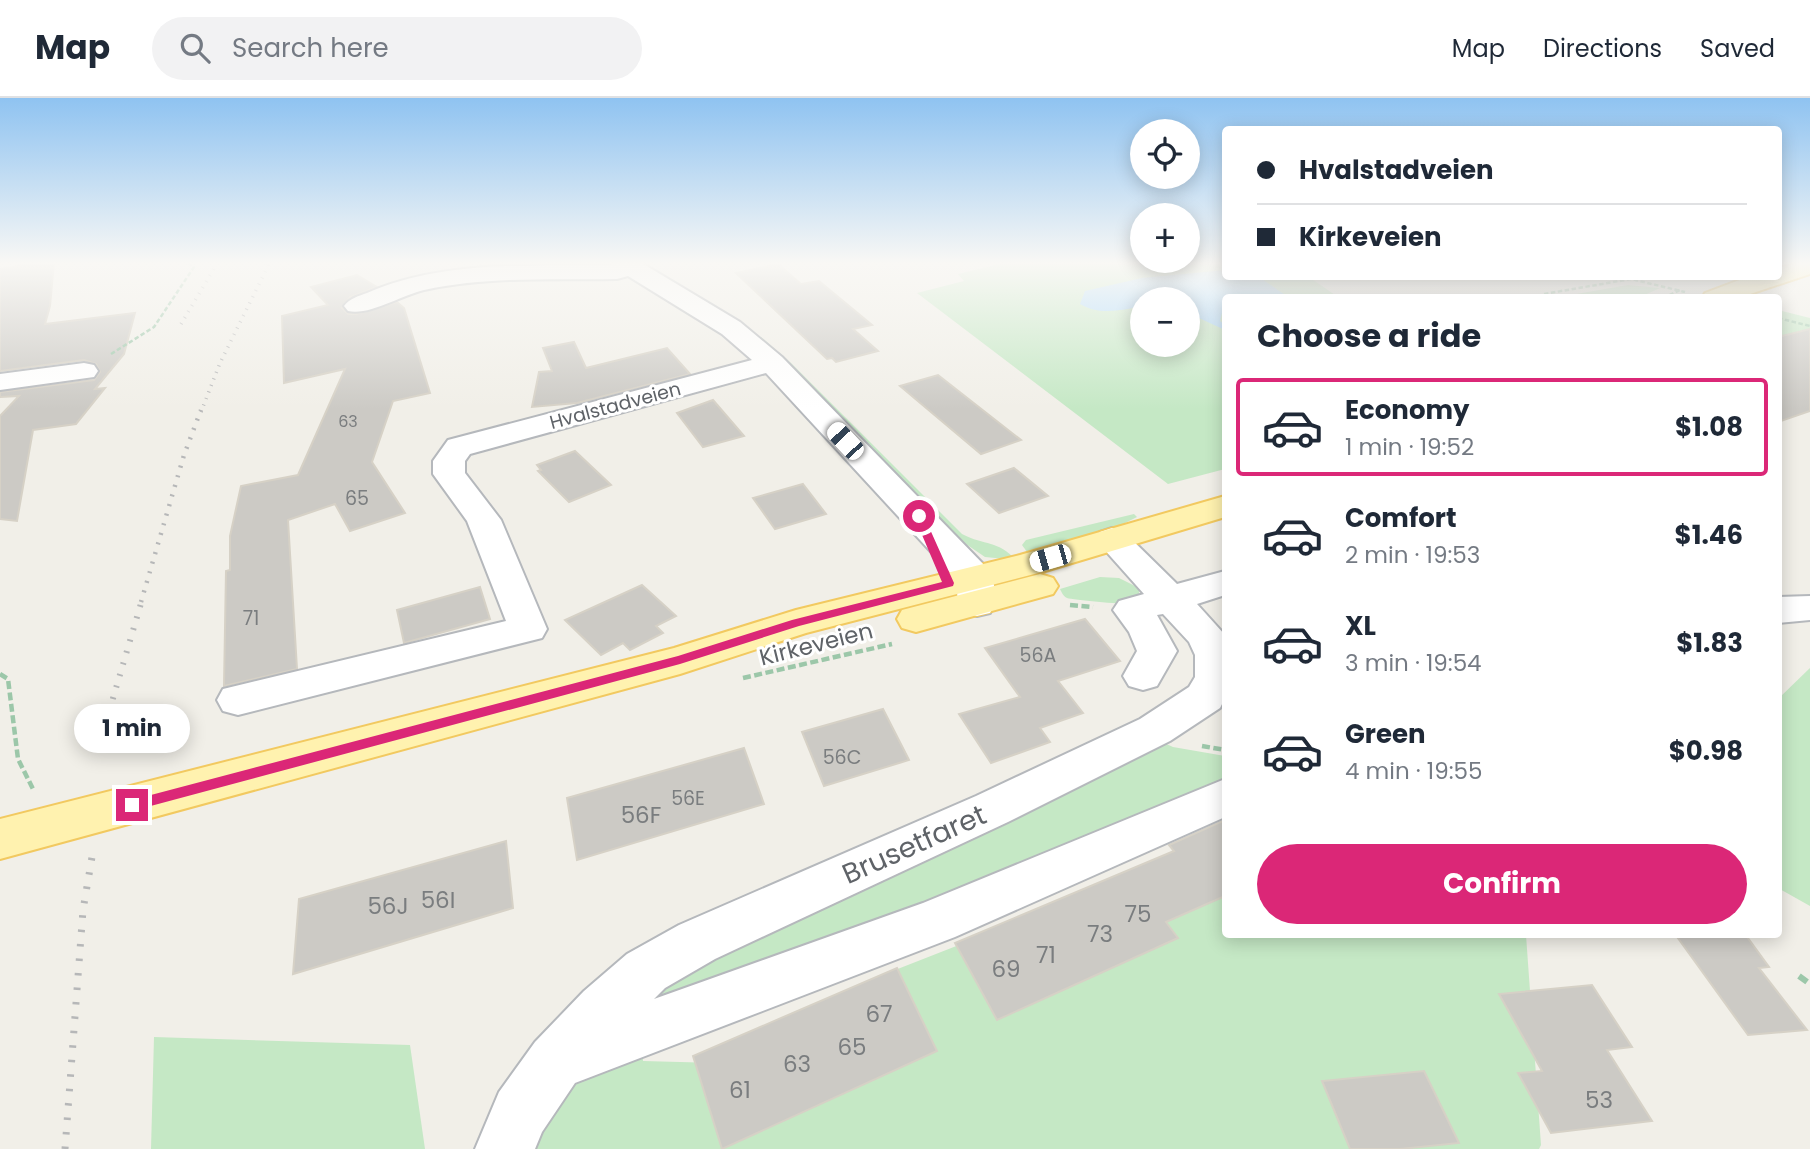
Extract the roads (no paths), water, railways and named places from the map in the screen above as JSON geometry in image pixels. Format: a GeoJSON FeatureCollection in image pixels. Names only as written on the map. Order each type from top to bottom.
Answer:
{"type":"FeatureCollection","features":[{"type":"Feature","properties":{"kind":"main road","name":"Kirkeveien"},"geometry":{"type":"LineString","coordinates":[[1122,550],[1222,507]]}},
{"type":"Feature","properties":{"kind":"main road","name":"Kirkeveien"},"geometry":{"type":"LineString","coordinates":[[0,839],[158,799],[723,668],[967,588],[1029,564],[1222,531]]}},
{"type":"Feature","properties":{"kind":"street"},"geometry":{"type":"LineString","coordinates":[[703,311],[732,328],[772,363],[919,516],[967,588]]}},
{"type":"Feature","properties":{"kind":"street","name":"Hvalstadveien"},"geometry":{"type":"LineString","coordinates":[[238,700],[528,629],[484,520],[449,474],[449,461],[459,447],[772,363]]}},
{"type":"Feature","properties":{"kind":"street"},"geometry":{"type":"LineString","coordinates":[[0,382],[84,371]]}},
{"type":"Feature","properties":{"kind":"street","name":"Brusetfaret"},"geometry":{"type":"LineString","coordinates":[[505,1149],[520,1113],[555,1062],[603,1009],[646,971],[697,942],[1005,803],[1155,730],[1205,697],[1215,677],[1215,655],[1206,636],[1122,550]]}},
{"type":"Feature","properties":{"kind":"street"},"geometry":{"type":"LineString","coordinates":[[1143,676],[1157,651],[1146,627],[1132,610],[1222,584]]}},
{"type":"Feature","properties":{"kind":"street"},"geometry":{"type":"LineString","coordinates":[[1782,610],[1810,608]]}},
{"type":"Feature","properties":{"kind":"street"},"geometry":{"type":"LineString","coordinates":[[555,1062],[937,921],[1222,798]]}},
{"type":"Feature","properties":{"kind":"water"},"geometry":{"type":"Polygon","coordinates":[[[1200,311],[1222,311],[1222,329],[1200,319],[1200,311]]]}},
{"type":"Feature","properties":{"kind":"railway"},"geometry":{"type":"LineString","coordinates":[[181,324],[189,311]]}},
{"type":"Feature","properties":{"kind":"railway"},"geometry":{"type":"LineString","coordinates":[[201,412],[220,363],[246,311]]}},
{"type":"Feature","properties":{"kind":"railway"},"geometry":{"type":"LineString","coordinates":[[141,602],[184,455],[201,410]]}},
{"type":"Feature","properties":{"kind":"railway"},"geometry":{"type":"LineString","coordinates":[[106,722],[142,600]]}},
{"type":"Feature","properties":{"kind":"railway"},"geometry":{"type":"LineString","coordinates":[[65,1149],[83,910],[92,857]]}}]}
